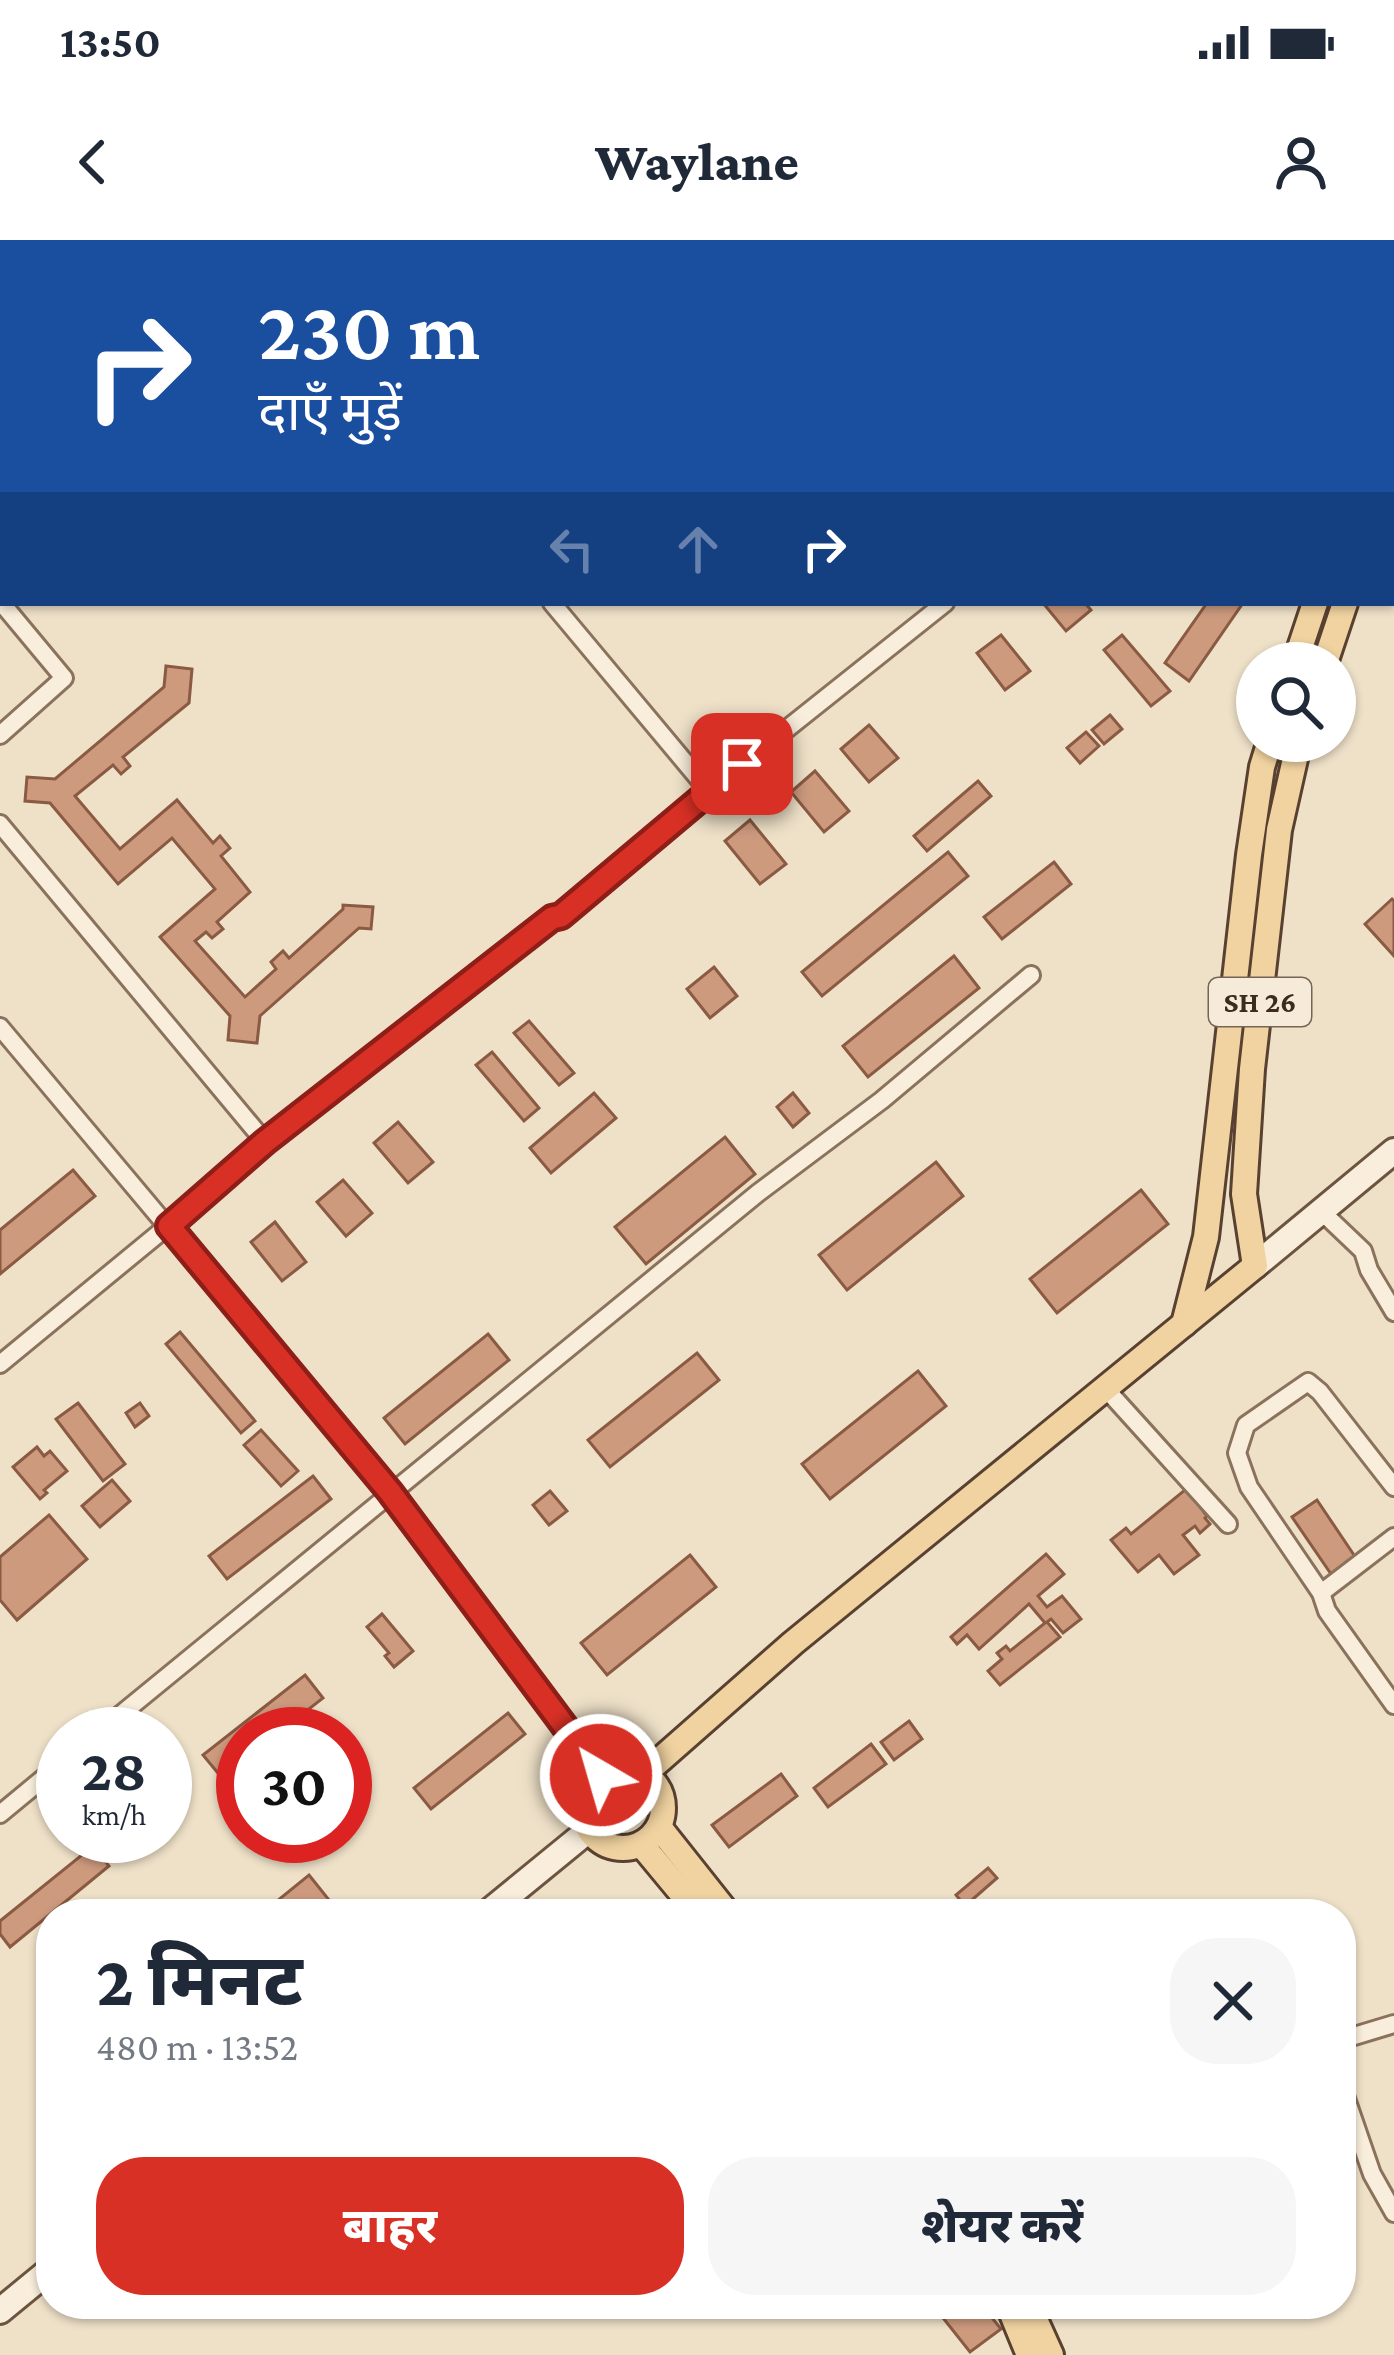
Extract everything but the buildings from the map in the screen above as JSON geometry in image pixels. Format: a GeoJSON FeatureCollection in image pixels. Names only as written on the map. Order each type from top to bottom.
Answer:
{"type":"FeatureCollection","features":[{"type":"Feature","properties":{"kind":"main road"},"geometry":{"type":"LineString","coordinates":[[1302,642],[1315,606]]}},
{"type":"Feature","properties":{"kind":"main road"},"geometry":{"type":"LineString","coordinates":[[1332,642],[1344,606]]}},
{"type":"Feature","properties":{"kind":"main road"},"geometry":{"type":"LineString","coordinates":[[1184,1324],[1205,1237],[1264,762]]}},
{"type":"Feature","properties":{"kind":"main road","name":"SH 26"},"geometry":{"type":"LineString","coordinates":[[1255,1266],[1244,1194],[1252,1069],[1279,830],[1294,762]]}},
{"type":"Feature","properties":{"kind":"main road"},"geometry":{"type":"LineString","coordinates":[[644,1774],[793,1643],[1394,1151]]}},
{"type":"Feature","properties":{"kind":"main road"},"geometry":{"type":"LineString","coordinates":[[613,1769],[644,1774],[659,1789],[663,1802],[663,1814],[650,1836],[628,1848],[603,1843],[590,1829],[583,1809],[591,1784],[613,1769]]}},
{"type":"Feature","properties":{"kind":"main road"},"geometry":{"type":"LineString","coordinates":[[504,1899],[590,1829]]}},
{"type":"Feature","properties":{"kind":"main road"},"geometry":{"type":"LineString","coordinates":[[650,1836],[690,1899]]}},
{"type":"Feature","properties":{"kind":"main road"},"geometry":{"type":"LineString","coordinates":[[650,1836],[713,1899]]}},
{"type":"Feature","properties":{"kind":"main road"},"geometry":{"type":"LineString","coordinates":[[0,2311],[36,2282]]}},
{"type":"Feature","properties":{"kind":"main road"},"geometry":{"type":"LineString","coordinates":[[1014,2319],[1028,2355]]}},
{"type":"Feature","properties":{"kind":"main road"},"geometry":{"type":"LineString","coordinates":[[1035,2319],[1051,2355]]}},
{"type":"Feature","properties":{"kind":"street"},"geometry":{"type":"LineString","coordinates":[[0,735],[64,678],[3,606]]}},
{"type":"Feature","properties":{"kind":"street"},"geometry":{"type":"LineString","coordinates":[[555,606],[709,791]]}},
{"type":"Feature","properties":{"kind":"street"},"geometry":{"type":"LineString","coordinates":[[0,1364],[265,1142],[552,918],[561,916],[941,606]]}},
{"type":"Feature","properties":{"kind":"street"},"geometry":{"type":"LineString","coordinates":[[0,824],[265,1142]]}},
{"type":"Feature","properties":{"kind":"street"},"geometry":{"type":"LineString","coordinates":[[130,1707],[758,1192],[882,1100],[1030,975]]}},
{"type":"Feature","properties":{"kind":"street"},"geometry":{"type":"LineString","coordinates":[[0,1027],[390,1492],[601,1775]]}},
{"type":"Feature","properties":{"kind":"street"},"geometry":{"type":"LineString","coordinates":[[1321,1211],[1363,1251],[1394,1312]]}},
{"type":"Feature","properties":{"kind":"street"},"geometry":{"type":"LineString","coordinates":[[1394,1486],[1307,1382],[1246,1425],[1237,1453],[1250,1487],[1322,1593],[1327,1611],[1394,1705]]}},
{"type":"Feature","properties":{"kind":"street"},"geometry":{"type":"LineString","coordinates":[[1106,1389],[1228,1524]]}},
{"type":"Feature","properties":{"kind":"street"},"geometry":{"type":"LineString","coordinates":[[1322,1593],[1394,1537]]}},
{"type":"Feature","properties":{"kind":"street"},"geometry":{"type":"LineString","coordinates":[[0,1813],[36,1784]]}},
{"type":"Feature","properties":{"kind":"street"},"geometry":{"type":"LineString","coordinates":[[1356,2035],[1394,2024]]}},
{"type":"Feature","properties":{"kind":"street"},"geometry":{"type":"LineString","coordinates":[[1356,2128],[1372,2174],[1394,2213]]}},
{"type":"Feature","properties":{"kind":"route"},"geometry":{"type":"LineString","coordinates":[[601,1775],[390,1492],[169,1226],[265,1142],[552,918],[561,916],[742,764]]}}]}
